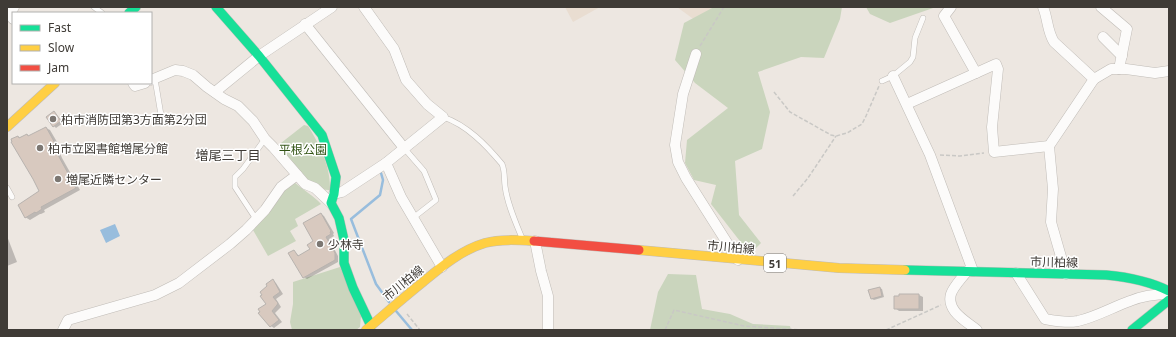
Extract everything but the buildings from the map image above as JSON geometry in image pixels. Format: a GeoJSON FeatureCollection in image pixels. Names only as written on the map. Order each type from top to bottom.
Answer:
{"type":"FeatureCollection","features":[{"type":"Feature","properties":{"kind":"main road"},"geometry":{"type":"LineString","coordinates":[[216,7],[260,56],[322,136],[336,177],[332,198],[339,218],[344,240],[344,263],[370,329]]}},
{"type":"Feature","properties":{"kind":"main road"},"geometry":{"type":"LineString","coordinates":[[7,127],[54,84]]}},
{"type":"Feature","properties":{"kind":"main road","name":"市川柏線"},"geometry":{"type":"LineString","coordinates":[[370,329],[389,310],[458,255],[478,245],[493,241],[523,240],[839,268],[1124,276],[1155,284],[1169,291]]}},
{"type":"Feature","properties":{"kind":"main road"},"geometry":{"type":"LineString","coordinates":[[1132,330],[1169,300]]}},
{"type":"Feature","properties":{"kind":"street"},"geometry":{"type":"LineString","coordinates":[[215,92],[260,56],[332,7]]}},
{"type":"Feature","properties":{"kind":"street"},"geometry":{"type":"LineString","coordinates":[[153,80],[175,70],[193,75],[207,88],[238,106],[305,184],[332,198],[386,163],[443,118],[427,104],[406,80],[394,49],[364,7]]}},
{"type":"Feature","properties":{"kind":"street"},"geometry":{"type":"LineString","coordinates":[[952,7],[944,16],[976,73]]}},
{"type":"Feature","properties":{"kind":"street"},"geometry":{"type":"LineString","coordinates":[[1043,7],[1047,17],[1049,35],[1054,42],[1094,79]]}},
{"type":"Feature","properties":{"kind":"street"},"geometry":{"type":"LineString","coordinates":[[1101,7],[1128,29],[1120,69]]}},
{"type":"Feature","properties":{"kind":"street"},"geometry":{"type":"LineString","coordinates":[[305,24],[404,148]]}},
{"type":"Feature","properties":{"kind":"street"},"geometry":{"type":"LineString","coordinates":[[1104,37],[1122,56]]}},
{"type":"Feature","properties":{"kind":"street"},"geometry":{"type":"LineString","coordinates":[[696,54],[682,94],[675,146],[678,162],[686,178],[738,260]]}},
{"type":"Feature","properties":{"kind":"street"},"geometry":{"type":"LineString","coordinates":[[907,104],[996,64],[998,69],[992,127],[994,152],[1049,146]]}},
{"type":"Feature","properties":{"kind":"street"},"geometry":{"type":"LineString","coordinates":[[1066,274],[1051,222],[1053,189],[1049,146],[1094,79],[1111,69],[1155,73],[1169,71]]}},
{"type":"Feature","properties":{"kind":"street"},"geometry":{"type":"LineString","coordinates":[[893,76],[930,155],[970,271],[951,294],[950,301],[953,310],[977,330]]}},
{"type":"Feature","properties":{"kind":"street"},"geometry":{"type":"LineString","coordinates":[[386,163],[400,197],[442,267]]}},
{"type":"Feature","properties":{"kind":"street"},"geometry":{"type":"LineString","coordinates":[[63,330],[68,320],[155,295],[179,283],[230,244],[265,210],[281,187],[297,175]]}},
{"type":"Feature","properties":{"kind":"street"},"geometry":{"type":"LineString","coordinates":[[535,242],[548,296],[548,330]]}},
{"type":"Feature","properties":{"kind":"street"},"geometry":{"type":"LineString","coordinates":[[1016,272],[1045,319],[1066,326],[1132,300],[1157,294],[1169,294]]}},
{"type":"Feature","properties":{"kind":"lane"},"geometry":{"type":"LineString","coordinates":[[882,81],[893,76],[910,62],[913,57],[915,38],[923,18]]}},
{"type":"Feature","properties":{"kind":"lane"},"geometry":{"type":"LineString","coordinates":[[153,80],[162,121]]}},
{"type":"Feature","properties":{"kind":"lane"},"geometry":{"type":"LineString","coordinates":[[443,118],[449,120],[478,138],[502,164],[504,169],[504,185],[507,197],[523,240]]}},
{"type":"Feature","properties":{"kind":"lane"},"geometry":{"type":"LineString","coordinates":[[256,219],[235,187],[235,177],[243,169],[265,139]]}},
{"type":"Feature","properties":{"kind":"lane"},"geometry":{"type":"LineString","coordinates":[[404,148],[424,171],[436,200],[413,218]]}},
{"type":"Feature","properties":{"kind":"lane"},"geometry":{"type":"LineString","coordinates":[[7,188],[12,198]]}},
{"type":"Feature","properties":{"kind":"path"},"geometry":{"type":"LineString","coordinates":[[696,54],[724,7]]}},
{"type":"Feature","properties":{"kind":"path"},"geometry":{"type":"LineString","coordinates":[[774,92],[790,112],[831,135],[836,136],[847,133],[862,124],[882,81]]}},
{"type":"Feature","properties":{"kind":"path"},"geometry":{"type":"LineString","coordinates":[[793,196],[808,178],[836,136]]}},
{"type":"Feature","properties":{"kind":"path"},"geometry":{"type":"LineString","coordinates":[[930,155],[960,156],[994,152]]}},
{"type":"Feature","properties":{"kind":"path"},"geometry":{"type":"LineString","coordinates":[[886,330],[950,301]]}},
{"type":"Feature","properties":{"kind":"path"},"geometry":{"type":"LineString","coordinates":[[665,330],[674,310],[744,326],[802,330]]}},
{"type":"Feature","properties":{"kind":"path"},"geometry":{"type":"LineString","coordinates":[[407,314],[420,330]]}},
{"type":"Feature","properties":{"kind":"shaded area"},"geometry":{"type":"Polygon","coordinates":[[[565,7],[600,7],[573,22],[565,7]]]}},
{"type":"Feature","properties":{"kind":"shaded area"},"geometry":{"type":"Polygon","coordinates":[[[677,7],[722,7],[707,29],[677,7]]]}},
{"type":"Feature","properties":{"kind":"green space"},"geometry":{"type":"Polygon","coordinates":[[[714,7],[842,7],[840,19],[824,58],[801,57],[758,72],[770,112],[762,149],[735,161],[739,215],[761,243],[750,254],[711,204],[716,185],[694,180],[685,163],[687,140],[728,108],[695,83],[675,60],[684,23],[714,7]]]}},
{"type":"Feature","properties":{"kind":"green space"},"geometry":{"type":"Polygon","coordinates":[[[866,7],[936,7],[890,23],[870,14],[866,7]]]}},
{"type":"Feature","properties":{"kind":"green space","name":"平根公園"},"geometry":{"type":"Polygon","coordinates":[[[304,125],[308,126],[324,157],[329,173],[330,190],[322,189],[308,181],[281,148],[281,143],[304,125]]]}},
{"type":"Feature","properties":{"kind":"green space"},"geometry":{"type":"Polygon","coordinates":[[[294,182],[321,204],[295,219],[298,226],[290,231],[296,241],[268,256],[253,230],[284,190],[294,182]]]}},
{"type":"Feature","properties":{"kind":"green space"},"geometry":{"type":"Polygon","coordinates":[[[340,267],[361,316],[360,327],[356,330],[292,330],[290,322],[293,304],[293,282],[340,267]]]}},
{"type":"Feature","properties":{"kind":"green space"},"geometry":{"type":"Polygon","coordinates":[[[668,274],[696,275],[702,309],[730,314],[753,324],[790,326],[791,330],[650,330],[658,292],[668,274]]]}},
{"type":"Feature","properties":{"kind":"water"},"geometry":{"type":"Polygon","coordinates":[[[115,224],[120,236],[106,243],[100,230],[115,224]]]}},
{"type":"Feature","properties":{"kind":"waterway"},"geometry":{"type":"LineString","coordinates":[[381,173],[383,180],[380,195],[351,219],[376,284],[389,302]]}},
{"type":"Feature","properties":{"kind":"waterway"},"geometry":{"type":"LineString","coordinates":[[396,311],[412,330]]}},
{"type":"Feature","properties":{"kind":"traffic: fast"},"geometry":{"type":"LineString","coordinates":[[130,12],[136,7]]}},
{"type":"Feature","properties":{"kind":"traffic: fast"},"geometry":{"type":"LineString","coordinates":[[216,7],[259,56],[322,135],[336,177],[334,194],[331,203],[339,218],[344,240],[344,263],[353,288],[371,326]]}},
{"type":"Feature","properties":{"kind":"traffic: fast"},"geometry":{"type":"LineString","coordinates":[[905,270],[1106,275],[1138,280],[1169,291]]}},
{"type":"Feature","properties":{"kind":"traffic: fast"},"geometry":{"type":"LineString","coordinates":[[1132,330],[1169,300]]}},
{"type":"Feature","properties":{"kind":"traffic: slow"},"geometry":{"type":"LineString","coordinates":[[7,127],[54,84]]}},
{"type":"Feature","properties":{"kind":"traffic: slow"},"geometry":{"type":"LineString","coordinates":[[366,330],[437,271],[468,250],[485,243],[497,241],[534,241]]}},
{"type":"Feature","properties":{"kind":"traffic: slow"},"geometry":{"type":"LineString","coordinates":[[639,250],[839,268],[905,270]]}},
{"type":"Feature","properties":{"kind":"traffic: jam"},"geometry":{"type":"LineString","coordinates":[[534,241],[639,250]]}},
{"type":"Feature","properties":{"kind":"place","name":"柏市消防団第3方面第2分団"},"geometry":{"type":"Point","coordinates":[53,119]}},
{"type":"Feature","properties":{"kind":"place","name":"柏市立図書館増尾分館"},"geometry":{"type":"Point","coordinates":[40,148]}},
{"type":"Feature","properties":{"kind":"place","name":"増尾近隣センター"},"geometry":{"type":"Point","coordinates":[58,179]}},
{"type":"Feature","properties":{"kind":"place","name":"少林寺"},"geometry":{"type":"Point","coordinates":[320,244]}},
{"type":"Feature","properties":{"kind":"district","name":"増尾三丁目"},"geometry":{"type":"Point","coordinates":[228,155]}}]}
